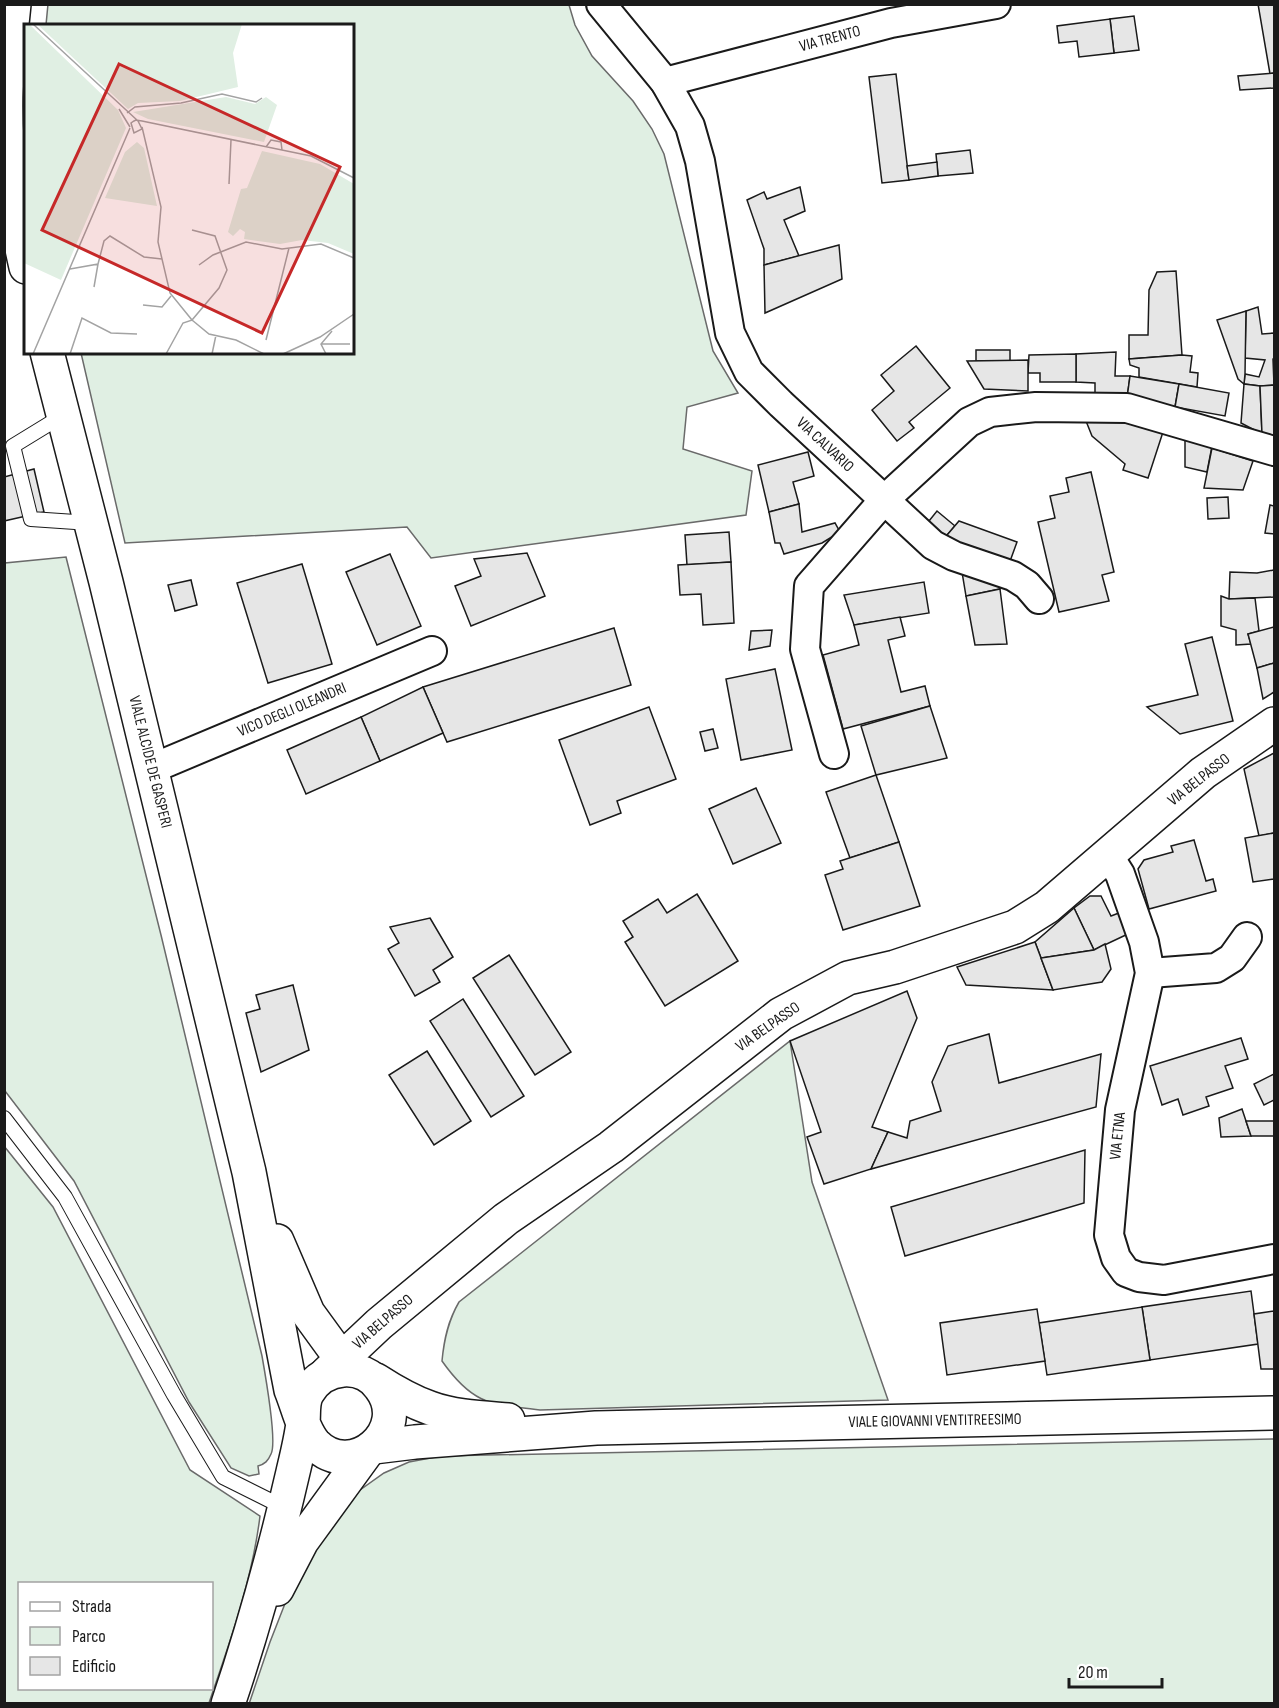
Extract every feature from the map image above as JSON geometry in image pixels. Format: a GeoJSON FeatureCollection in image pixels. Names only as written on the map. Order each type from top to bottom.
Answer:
{"type":"FeatureCollection","features":[{"type":"Feature","properties":{"kind":"main road"},"geometry":{"type":"LineString","coordinates":[[14,4],[6,97],[8,163],[14,216],[24,258]]}},
{"type":"Feature","properties":{"kind":"main road","name":"VIALE ALCIDE DE GASPERI"},"geometry":{"type":"LineString","coordinates":[[48,354],[152,769],[249,1172]]}},
{"type":"Feature","properties":{"kind":"main road","name":"VIA BELPASSO"},"geometry":{"type":"LineString","coordinates":[[351,1370],[379,1324],[506,1219],[611,1147],[781,1014],[848,978],[895,967],[1014,927],[1047,907],[1203,773],[1275,724]]}},
{"type":"Feature","properties":{"kind":"main road"},"geometry":{"type":"LineString","coordinates":[[249,1172],[308,1313],[351,1370],[385,1392],[390,1407],[389,1422],[384,1436],[370,1450],[302,1541],[249,1641]]}},
{"type":"Feature","properties":{"kind":"main road"},"geometry":{"type":"LineString","coordinates":[[249,1172],[291,1390],[293,1472]]}},
{"type":"Feature","properties":{"kind":"main road"},"geometry":{"type":"LineString","coordinates":[[308,1313],[338,1329],[358,1330],[379,1324]]}},
{"type":"Feature","properties":{"kind":"main road"},"geometry":{"type":"LineString","coordinates":[[228,1704],[249,1641],[285,1508],[303,1420],[303,1407],[307,1393],[315,1382],[351,1370],[405,1398],[432,1409],[479,1418],[596,1428]]}},
{"type":"Feature","properties":{"kind":"main road"},"geometry":{"type":"LineString","coordinates":[[291,1390],[308,1433],[316,1444],[327,1452],[339,1456],[353,1457],[370,1450],[415,1442],[596,1428]]}},
{"type":"Feature","properties":{"kind":"main road","name":"VIALE GIOVANNI VENTITREESIMO"},"geometry":{"type":"LineString","coordinates":[[596,1428],[1275,1413]]}},
{"type":"Feature","properties":{"kind":"street","name":"VIA CALVARIO"},"geometry":{"type":"LineString","coordinates":[[601,4],[665,82],[690,126],[700,161],[730,333],[749,372],[933,545],[954,556],[1013,576],[1027,585],[1039,599]]}},
{"type":"Feature","properties":{"kind":"street","name":"VIA TRENTO"},"geometry":{"type":"LineString","coordinates":[[665,82],[891,22],[996,4]]}},
{"type":"Feature","properties":{"kind":"street"},"geometry":{"type":"LineString","coordinates":[[834,754],[805,649],[810,586],[884,500],[969,422],[990,412],[1036,407],[1127,408],[1275,451]]}},
{"type":"Feature","properties":{"kind":"street","name":"VICO DEGLI OLEANDRI"},"geometry":{"type":"LineString","coordinates":[[152,769],[432,651]]}},
{"type":"Feature","properties":{"kind":"street","name":"VIA ETNA"},"geometry":{"type":"LineString","coordinates":[[1108,855],[1120,874],[1140,930],[1150,973],[1120,1110],[1109,1235],[1116,1258],[1126,1272],[1138,1277],[1164,1280],[1275,1259]]}},
{"type":"Feature","properties":{"kind":"street"},"geometry":{"type":"LineString","coordinates":[[1150,973],[1216,968],[1232,958],[1247,937]]}},
{"type":"Feature","properties":{"kind":"lane"},"geometry":{"type":"LineString","coordinates":[[63,415],[13,446],[31,519],[90,523]]}},
{"type":"Feature","properties":{"kind":"lane"},"geometry":{"type":"LineString","coordinates":[[4,1118],[65,1197],[174,1395],[223,1477],[285,1508]]}},
{"type":"Feature","properties":{"kind":"green space"},"geometry":{"type":"Polygon","coordinates":[[[48,4],[569,5],[575,25],[592,56],[633,101],[652,129],[664,154],[713,351],[738,393],[687,407],[683,449],[752,471],[746,515],[431,558],[407,527],[125,543],[81,354],[354,354],[354,24],[46,24],[48,4]]]}},
{"type":"Feature","properties":{"kind":"green space"},"geometry":{"type":"Polygon","coordinates":[[[66,557],[161,935],[262,1356],[273,1436],[271,1454],[264,1463],[258,1466],[259,1474],[249,1476],[231,1468],[189,1402],[74,1181],[5,1091],[5,563],[66,557]]]}},
{"type":"Feature","properties":{"kind":"green space"},"geometry":{"type":"Polygon","coordinates":[[[790,1041],[812,1182],[888,1400],[540,1410],[484,1400],[463,1386],[442,1361],[447,1330],[459,1302],[790,1041]]]}},
{"type":"Feature","properties":{"kind":"green space"},"geometry":{"type":"Polygon","coordinates":[[[4,1146],[53,1207],[190,1470],[260,1516],[246,1588],[209,1703],[5,1703],[4,1146]]]}},
{"type":"Feature","properties":{"kind":"green space"},"geometry":{"type":"Polygon","coordinates":[[[1274,1439],[1274,1703],[249,1704],[295,1578],[353,1495],[384,1473],[409,1462],[441,1456],[1274,1439]]]}},
{"type":"Feature","properties":{"kind":"building"},"geometry":{"type":"Polygon","coordinates":[[[1258,4],[1274,4],[1274,73],[1270,74],[1258,4]]]}},
{"type":"Feature","properties":{"kind":"building"},"geometry":{"type":"Polygon","coordinates":[[[1134,16],[1139,50],[1114,53],[1110,19],[1134,16]]]}},
{"type":"Feature","properties":{"kind":"building"},"geometry":{"type":"Polygon","coordinates":[[[1110,19],[1114,53],[1079,57],[1077,41],[1059,43],[1057,26],[1110,19]]]}},
{"type":"Feature","properties":{"kind":"building"},"geometry":{"type":"Polygon","coordinates":[[[1274,73],[1274,88],[1240,90],[1238,76],[1274,73]]]}},
{"type":"Feature","properties":{"kind":"building"},"geometry":{"type":"Polygon","coordinates":[[[896,74],[909,180],[882,183],[869,77],[896,74]]]}},
{"type":"Feature","properties":{"kind":"building"},"geometry":{"type":"Polygon","coordinates":[[[970,150],[973,173],[938,176],[936,154],[970,150]]]}},
{"type":"Feature","properties":{"kind":"building"},"geometry":{"type":"Polygon","coordinates":[[[937,162],[938,176],[909,180],[907,166],[937,162]]]}},
{"type":"Feature","properties":{"kind":"building"},"geometry":{"type":"Polygon","coordinates":[[[800,187],[805,211],[784,220],[799,256],[764,265],[764,249],[747,200],[764,192],[767,199],[800,187]]]}},
{"type":"Feature","properties":{"kind":"building"},"geometry":{"type":"Polygon","coordinates":[[[839,245],[842,279],[765,313],[764,265],[839,245]]]}},
{"type":"Feature","properties":{"kind":"building"},"geometry":{"type":"Polygon","coordinates":[[[1176,271],[1182,355],[1129,359],[1129,335],[1148,335],[1149,290],[1157,272],[1176,271]]]}},
{"type":"Feature","properties":{"kind":"building"},"geometry":{"type":"Polygon","coordinates":[[[1258,307],[1262,334],[1274,333],[1274,385],[1244,384],[1245,374],[1259,377],[1265,360],[1245,358],[1246,311],[1258,307]]]}},
{"type":"Feature","properties":{"kind":"building"},"geometry":{"type":"Polygon","coordinates":[[[1246,311],[1244,384],[1238,379],[1217,320],[1246,311]]]}},
{"type":"Feature","properties":{"kind":"building"},"geometry":{"type":"Polygon","coordinates":[[[916,346],[950,388],[909,422],[914,428],[897,441],[872,410],[894,391],[881,375],[916,346]]]}},
{"type":"Feature","properties":{"kind":"building"},"geometry":{"type":"Polygon","coordinates":[[[976,350],[1010,350],[1010,361],[976,361],[976,350]]]}},
{"type":"Feature","properties":{"kind":"building"},"geometry":{"type":"Polygon","coordinates":[[[1116,352],[1115,376],[1130,376],[1127,398],[1095,397],[1095,383],[1076,382],[1076,354],[1116,352]]]}},
{"type":"Feature","properties":{"kind":"building"},"geometry":{"type":"Polygon","coordinates":[[[1076,354],[1076,382],[1040,382],[1040,373],[1028,373],[1029,355],[1076,354]]]}},
{"type":"Feature","properties":{"kind":"building"},"geometry":{"type":"Polygon","coordinates":[[[1192,356],[1190,372],[1198,373],[1197,387],[1139,377],[1139,368],[1130,365],[1129,359],[1192,356]]]}},
{"type":"Feature","properties":{"kind":"building"},"geometry":{"type":"Polygon","coordinates":[[[1028,360],[1028,391],[984,389],[967,361],[1028,360]]]}},
{"type":"Feature","properties":{"kind":"building"},"geometry":{"type":"Polygon","coordinates":[[[1130,376],[1179,384],[1175,407],[1127,398],[1130,376]]]}},
{"type":"Feature","properties":{"kind":"building"},"geometry":{"type":"Polygon","coordinates":[[[1179,384],[1229,393],[1225,416],[1175,407],[1179,384]]]}},
{"type":"Feature","properties":{"kind":"building"},"geometry":{"type":"Polygon","coordinates":[[[1244,384],[1260,386],[1262,434],[1241,423],[1244,384]]]}},
{"type":"Feature","properties":{"kind":"building"},"geometry":{"type":"Polygon","coordinates":[[[1274,385],[1274,437],[1262,434],[1260,386],[1274,385]]]}},
{"type":"Feature","properties":{"kind":"building"},"geometry":{"type":"Polygon","coordinates":[[[1123,420],[1163,432],[1148,478],[1123,470],[1125,464],[1092,436],[1086,421],[1123,420]]]}},
{"type":"Feature","properties":{"kind":"building"},"geometry":{"type":"Polygon","coordinates":[[[1185,440],[1213,441],[1207,472],[1185,467],[1185,440]]]}},
{"type":"Feature","properties":{"kind":"building"},"geometry":{"type":"Polygon","coordinates":[[[1212,448],[1253,461],[1243,490],[1204,488],[1212,448]]]}},
{"type":"Feature","properties":{"kind":"building"},"geometry":{"type":"Polygon","coordinates":[[[808,452],[814,476],[793,482],[799,504],[769,512],[758,465],[808,452]]]}},
{"type":"Feature","properties":{"kind":"building"},"geometry":{"type":"Polygon","coordinates":[[[34,469],[44,512],[4,521],[4,477],[34,469]]]}},
{"type":"Feature","properties":{"kind":"building"},"geometry":{"type":"Polygon","coordinates":[[[1091,472],[1114,572],[1102,575],[1109,601],[1059,612],[1038,522],[1055,518],[1050,496],[1069,492],[1066,478],[1091,472]]]}},
{"type":"Feature","properties":{"kind":"building"},"geometry":{"type":"Polygon","coordinates":[[[1228,497],[1229,518],[1208,519],[1207,498],[1228,497]]]}},
{"type":"Feature","properties":{"kind":"building"},"geometry":{"type":"Polygon","coordinates":[[[799,504],[802,532],[835,523],[840,532],[822,543],[784,554],[780,543],[775,543],[769,512],[799,504]]]}},
{"type":"Feature","properties":{"kind":"building"},"geometry":{"type":"Polygon","coordinates":[[[1270,505],[1274,506],[1274,534],[1265,533],[1270,505]]]}},
{"type":"Feature","properties":{"kind":"building"},"geometry":{"type":"Polygon","coordinates":[[[937,511],[955,526],[942,541],[925,526],[937,511]]]}},
{"type":"Feature","properties":{"kind":"building"},"geometry":{"type":"Polygon","coordinates":[[[959,521],[1017,542],[1009,564],[942,541],[959,521]]]}},
{"type":"Feature","properties":{"kind":"building"},"geometry":{"type":"Polygon","coordinates":[[[729,532],[731,562],[687,565],[685,535],[729,532]]]}},
{"type":"Feature","properties":{"kind":"building"},"geometry":{"type":"Polygon","coordinates":[[[527,553],[545,596],[471,626],[455,586],[481,576],[474,559],[527,553]]]}},
{"type":"Feature","properties":{"kind":"building"},"geometry":{"type":"Polygon","coordinates":[[[390,554],[421,626],[377,645],[346,572],[390,554]]]}},
{"type":"Feature","properties":{"kind":"building"},"geometry":{"type":"Polygon","coordinates":[[[731,562],[734,623],[703,625],[701,594],[680,595],[678,565],[731,562]]]}},
{"type":"Feature","properties":{"kind":"building"},"geometry":{"type":"Polygon","coordinates":[[[302,564],[332,664],[268,683],[237,583],[302,564]]]}},
{"type":"Feature","properties":{"kind":"building"},"geometry":{"type":"Polygon","coordinates":[[[1274,570],[1274,597],[1229,599],[1230,572],[1257,573],[1274,570]]]}},
{"type":"Feature","properties":{"kind":"building"},"geometry":{"type":"Polygon","coordinates":[[[962,572],[1000,584],[1000,589],[966,596],[962,572]]]}},
{"type":"Feature","properties":{"kind":"building"},"geometry":{"type":"Polygon","coordinates":[[[191,580],[197,605],[175,611],[168,585],[191,580]]]}},
{"type":"Feature","properties":{"kind":"building"},"geometry":{"type":"Polygon","coordinates":[[[924,582],[929,613],[854,625],[844,595],[924,582]]]}},
{"type":"Feature","properties":{"kind":"building"},"geometry":{"type":"Polygon","coordinates":[[[1000,589],[1007,644],[975,645],[966,596],[1000,589]]]}},
{"type":"Feature","properties":{"kind":"building"},"geometry":{"type":"Polygon","coordinates":[[[1221,596],[1229,599],[1255,598],[1259,631],[1248,634],[1251,644],[1236,645],[1236,630],[1221,626],[1221,596]]]}},
{"type":"Feature","properties":{"kind":"building"},"geometry":{"type":"Polygon","coordinates":[[[900,617],[905,636],[888,640],[901,692],[925,686],[930,706],[843,729],[823,655],[859,645],[854,625],[900,617]]]}},
{"type":"Feature","properties":{"kind":"building"},"geometry":{"type":"Polygon","coordinates":[[[1274,627],[1274,663],[1257,668],[1248,634],[1274,627]]]}},
{"type":"Feature","properties":{"kind":"building"},"geometry":{"type":"Polygon","coordinates":[[[614,628],[631,685],[447,742],[423,687],[614,628]]]}},
{"type":"Feature","properties":{"kind":"building"},"geometry":{"type":"Polygon","coordinates":[[[772,630],[770,646],[749,650],[751,631],[772,630]]]}},
{"type":"Feature","properties":{"kind":"building"},"geometry":{"type":"Polygon","coordinates":[[[1212,637],[1233,721],[1180,734],[1147,707],[1198,695],[1185,644],[1212,637]]]}},
{"type":"Feature","properties":{"kind":"building"},"geometry":{"type":"Polygon","coordinates":[[[1274,663],[1274,692],[1263,699],[1257,668],[1274,663]]]}},
{"type":"Feature","properties":{"kind":"building"},"geometry":{"type":"Polygon","coordinates":[[[775,669],[792,750],[741,760],[726,679],[775,669]]]}},
{"type":"Feature","properties":{"kind":"building"},"geometry":{"type":"Polygon","coordinates":[[[423,687],[443,733],[380,761],[361,717],[423,687]]]}},
{"type":"Feature","properties":{"kind":"building"},"geometry":{"type":"Polygon","coordinates":[[[930,706],[947,758],[876,775],[861,726],[930,706]]]}},
{"type":"Feature","properties":{"kind":"building"},"geometry":{"type":"Polygon","coordinates":[[[649,707],[676,779],[617,801],[621,813],[590,825],[559,740],[649,707]]]}},
{"type":"Feature","properties":{"kind":"building"},"geometry":{"type":"Polygon","coordinates":[[[361,717],[380,761],[306,794],[287,750],[361,717]]]}},
{"type":"Feature","properties":{"kind":"building"},"geometry":{"type":"Polygon","coordinates":[[[713,729],[718,748],[705,751],[700,732],[713,729]]]}},
{"type":"Feature","properties":{"kind":"building"},"geometry":{"type":"Polygon","coordinates":[[[1274,753],[1274,833],[1259,836],[1244,769],[1274,753]]]}},
{"type":"Feature","properties":{"kind":"building"},"geometry":{"type":"Polygon","coordinates":[[[876,775],[899,842],[850,858],[826,792],[876,775]]]}},
{"type":"Feature","properties":{"kind":"building"},"geometry":{"type":"Polygon","coordinates":[[[756,788],[781,843],[733,864],[709,809],[756,788]]]}},
{"type":"Feature","properties":{"kind":"building"},"geometry":{"type":"Polygon","coordinates":[[[1274,833],[1274,879],[1253,882],[1245,838],[1274,833]]]}},
{"type":"Feature","properties":{"kind":"building"},"geometry":{"type":"Polygon","coordinates":[[[1194,840],[1206,881],[1213,879],[1216,891],[1149,909],[1138,869],[1144,860],[1173,852],[1171,846],[1194,840]]]}},
{"type":"Feature","properties":{"kind":"building"},"geometry":{"type":"Polygon","coordinates":[[[899,842],[920,906],[843,930],[825,875],[843,869],[840,861],[899,842]]]}},
{"type":"Feature","properties":{"kind":"building"},"geometry":{"type":"Polygon","coordinates":[[[697,894],[738,961],[665,1006],[625,942],[633,937],[623,921],[658,899],[667,913],[697,894]]]}},
{"type":"Feature","properties":{"kind":"building"},"geometry":{"type":"Polygon","coordinates":[[[1090,896],[1101,896],[1111,916],[1124,911],[1130,933],[1094,950],[1074,908],[1090,896]]]}},
{"type":"Feature","properties":{"kind":"building"},"geometry":{"type":"Polygon","coordinates":[[[1074,908],[1094,950],[1041,958],[1035,942],[1074,908]]]}},
{"type":"Feature","properties":{"kind":"building"},"geometry":{"type":"Polygon","coordinates":[[[430,918],[453,957],[433,970],[440,982],[415,996],[388,949],[399,943],[390,927],[430,918]]]}},
{"type":"Feature","properties":{"kind":"building"},"geometry":{"type":"Polygon","coordinates":[[[1035,942],[1053,990],[966,985],[957,967],[1035,942]]]}},
{"type":"Feature","properties":{"kind":"building"},"geometry":{"type":"Polygon","coordinates":[[[1105,944],[1111,969],[1102,982],[1053,990],[1041,958],[1094,950],[1105,944]]]}},
{"type":"Feature","properties":{"kind":"building"},"geometry":{"type":"Polygon","coordinates":[[[509,955],[571,1052],[535,1075],[473,978],[509,955]]]}},
{"type":"Feature","properties":{"kind":"building"},"geometry":{"type":"Polygon","coordinates":[[[293,985],[309,1050],[261,1072],[246,1013],[260,1009],[256,995],[293,985]]]}},
{"type":"Feature","properties":{"kind":"building"},"geometry":{"type":"Polygon","coordinates":[[[907,991],[917,1018],[872,1127],[888,1132],[871,1169],[824,1184],[807,1137],[821,1132],[790,1041],[907,991]]]}},
{"type":"Feature","properties":{"kind":"building"},"geometry":{"type":"Polygon","coordinates":[[[463,999],[524,1096],[491,1117],[430,1021],[463,999]]]}},
{"type":"Feature","properties":{"kind":"building"},"geometry":{"type":"Polygon","coordinates":[[[989,1034],[999,1083],[1101,1054],[1096,1107],[871,1169],[888,1132],[907,1138],[910,1121],[941,1111],[932,1082],[948,1046],[989,1034]]]}},
{"type":"Feature","properties":{"kind":"building"},"geometry":{"type":"Polygon","coordinates":[[[1241,1038],[1248,1059],[1225,1066],[1233,1088],[1206,1097],[1209,1106],[1183,1115],[1178,1099],[1162,1105],[1150,1066],[1241,1038]]]}},
{"type":"Feature","properties":{"kind":"building"},"geometry":{"type":"Polygon","coordinates":[[[427,1051],[471,1121],[434,1145],[389,1075],[427,1051]]]}},
{"type":"Feature","properties":{"kind":"building"},"geometry":{"type":"Polygon","coordinates":[[[1274,1074],[1274,1100],[1264,1105],[1254,1084],[1274,1074]]]}},
{"type":"Feature","properties":{"kind":"building"},"geometry":{"type":"Polygon","coordinates":[[[1242,1109],[1251,1136],[1221,1137],[1219,1118],[1242,1109]]]}},
{"type":"Feature","properties":{"kind":"building"},"geometry":{"type":"Polygon","coordinates":[[[1246,1121],[1274,1121],[1274,1136],[1251,1136],[1246,1121]]]}},
{"type":"Feature","properties":{"kind":"building"},"geometry":{"type":"Polygon","coordinates":[[[1085,1150],[1084,1203],[905,1256],[891,1207],[1085,1150]]]}},
{"type":"Feature","properties":{"kind":"building"},"geometry":{"type":"Polygon","coordinates":[[[1251,1291],[1258,1344],[1150,1360],[1142,1307],[1251,1291]]]}},
{"type":"Feature","properties":{"kind":"building"},"geometry":{"type":"Polygon","coordinates":[[[1142,1307],[1150,1360],[1047,1375],[1039,1323],[1142,1307]]]}},
{"type":"Feature","properties":{"kind":"building"},"geometry":{"type":"Polygon","coordinates":[[[1037,1309],[1045,1361],[947,1375],[940,1323],[1037,1309]]]}},
{"type":"Feature","properties":{"kind":"building"},"geometry":{"type":"Polygon","coordinates":[[[1274,1311],[1274,1369],[1261,1369],[1254,1314],[1274,1311]]]}}]}
